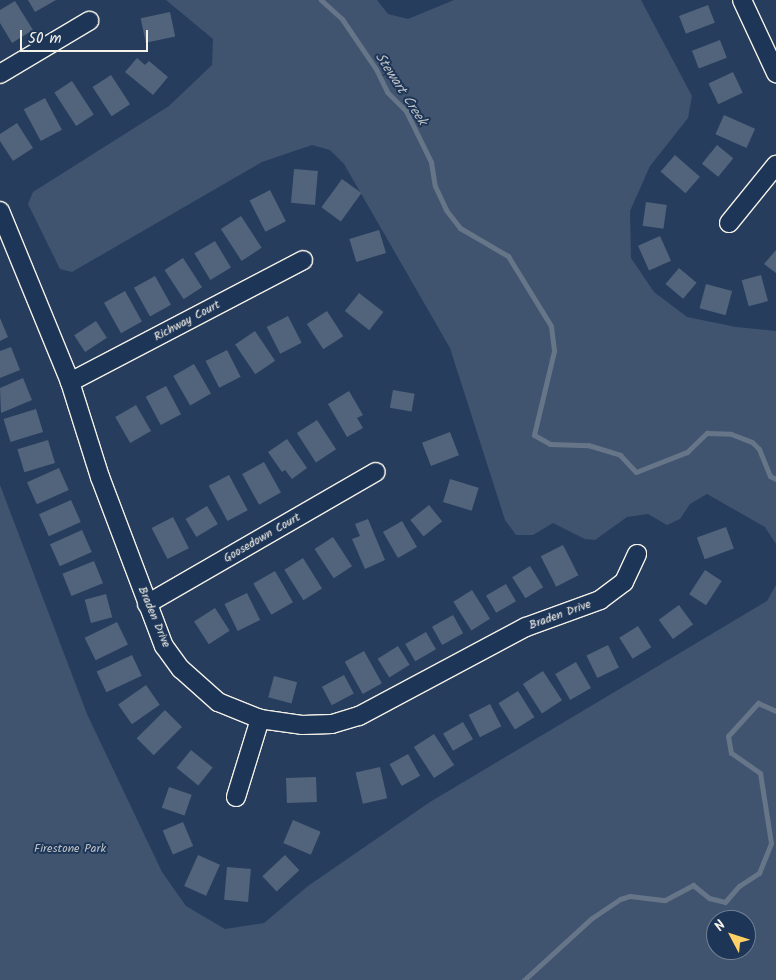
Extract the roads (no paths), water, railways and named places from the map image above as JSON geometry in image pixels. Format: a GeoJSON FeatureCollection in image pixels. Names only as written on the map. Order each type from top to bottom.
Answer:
{"type":"FeatureCollection","features":[{"type":"Feature","properties":{"kind":"street"},"geometry":{"type":"LineString","coordinates":[[742,0],[776,73]]}},
{"type":"Feature","properties":{"kind":"street"},"geometry":{"type":"LineString","coordinates":[[0,74],[89,21]]}},
{"type":"Feature","properties":{"kind":"street"},"geometry":{"type":"LineString","coordinates":[[729,223],[776,165]]}},
{"type":"Feature","properties":{"kind":"street","name":"Braden Drive"},"geometry":{"type":"LineString","coordinates":[[0,211],[70,382],[147,604],[164,646],[181,670],[218,702],[260,719],[302,725],[332,724],[359,716],[526,627],[600,600],[624,582],[637,554]]}},
{"type":"Feature","properties":{"kind":"street","name":"Richway Court"},"geometry":{"type":"LineString","coordinates":[[70,382],[303,260]]}},
{"type":"Feature","properties":{"kind":"street","name":"Goosedown Court"},"geometry":{"type":"LineString","coordinates":[[147,604],[376,472]]}},
{"type":"Feature","properties":{"kind":"street"},"geometry":{"type":"LineString","coordinates":[[236,797],[260,719]]}},
{"type":"Feature","properties":{"kind":"waterway","name":"Stewart Creek"},"geometry":{"type":"LineString","coordinates":[[321,0],[342,19],[376,69],[387,92],[406,111],[431,162],[435,186],[446,210],[460,228],[508,256],[551,326],[554,351],[534,435],[550,444],[588,445],[620,455],[636,472],[687,452],[707,433],[731,434],[752,442],[759,449],[770,476],[776,479]]}},
{"type":"Feature","properties":{"kind":"waterway"},"geometry":{"type":"LineString","coordinates":[[524,980],[592,918],[620,899],[630,896],[665,900],[693,885],[709,898],[725,902],[739,886],[759,873],[771,843],[760,773],[731,753],[728,736],[758,703],[776,711]]}},
{"type":"Feature","properties":{"kind":"park label","name":"Firestone Park"},"geometry":{"type":"Point","coordinates":[70,849]}}]}
